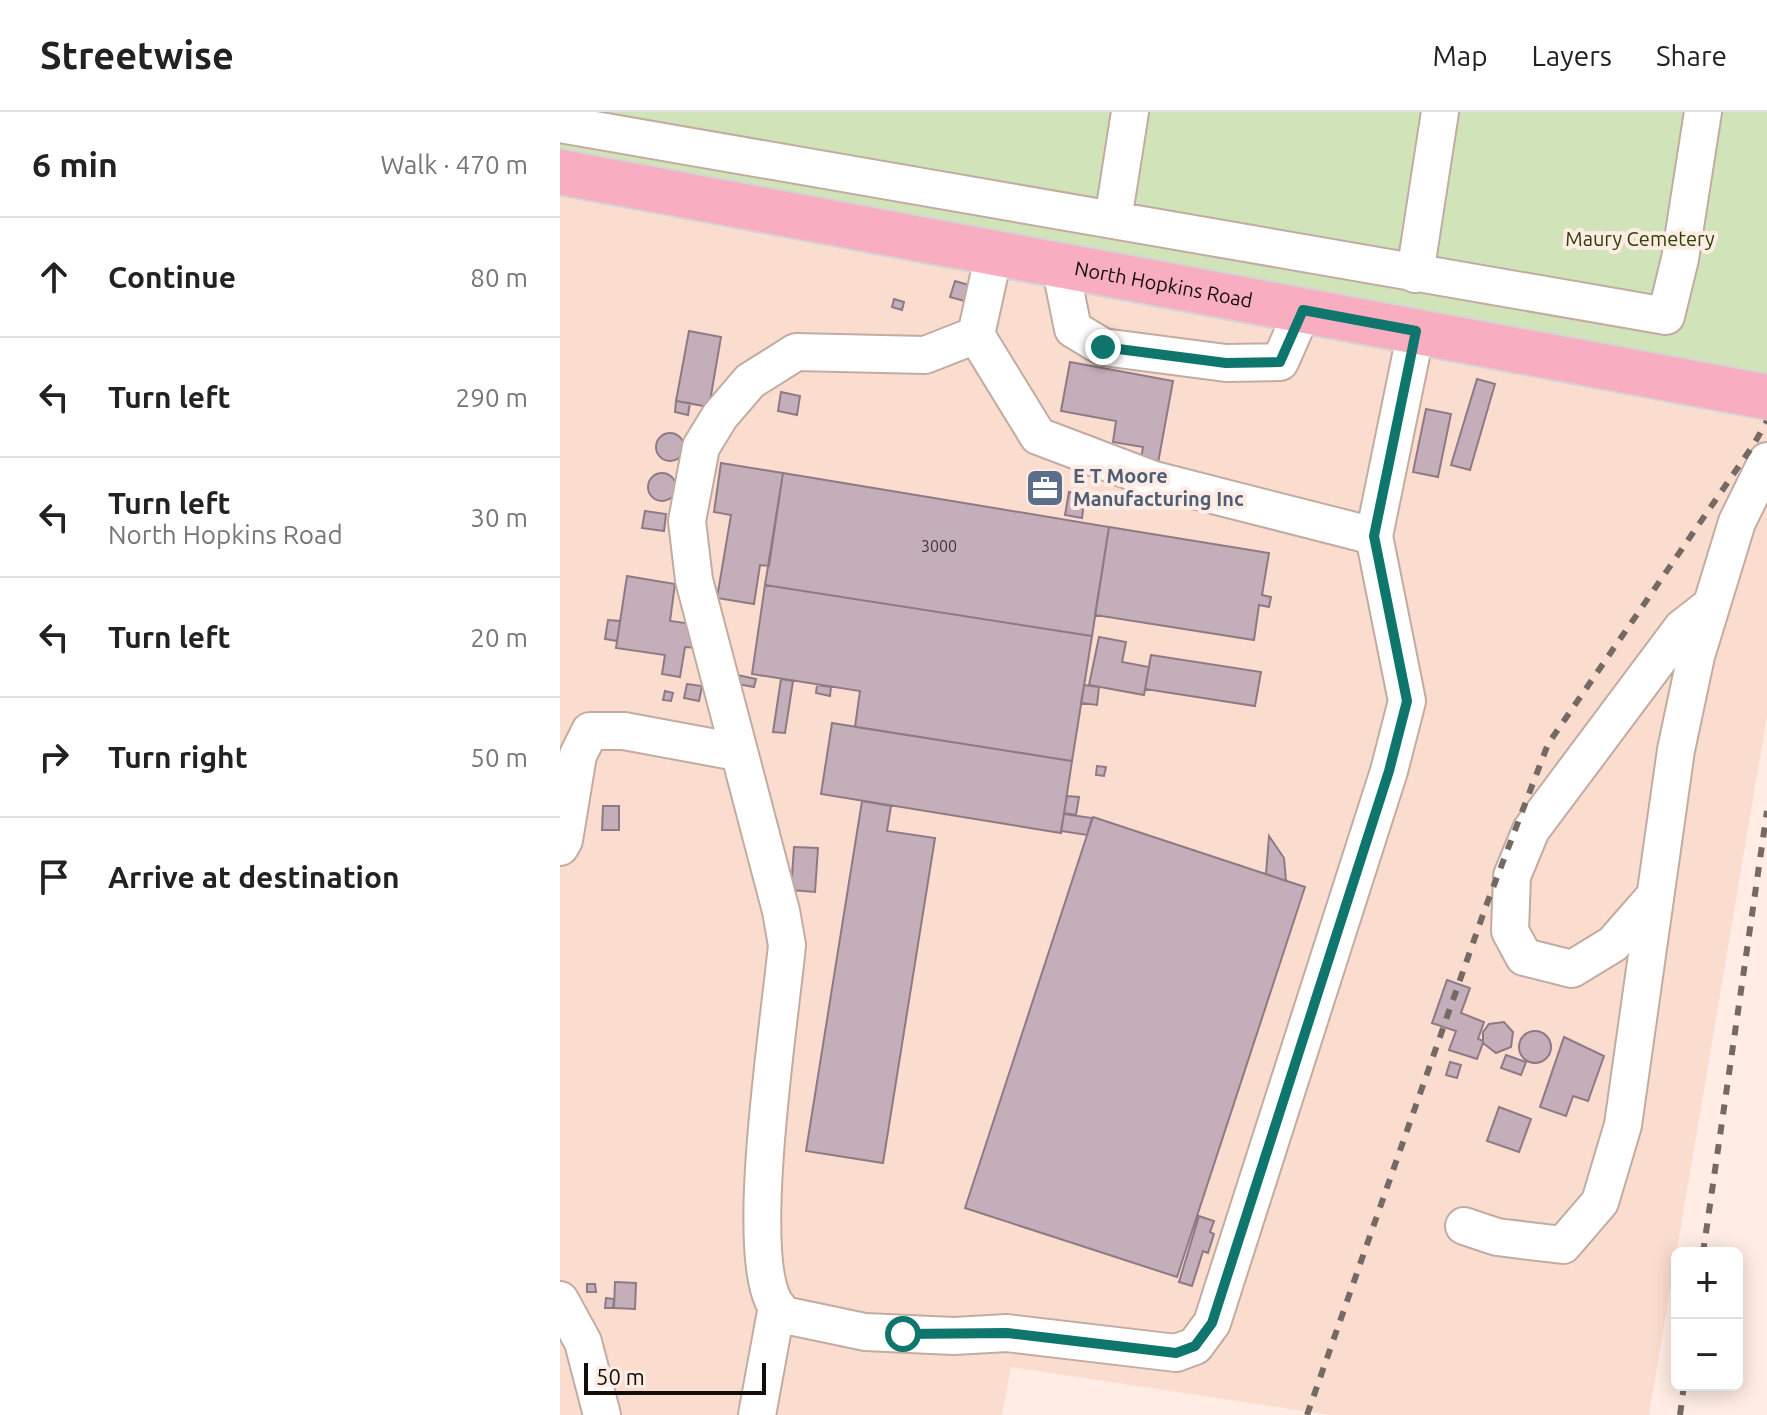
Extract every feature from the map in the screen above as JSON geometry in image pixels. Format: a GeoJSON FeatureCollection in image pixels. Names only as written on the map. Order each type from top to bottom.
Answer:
{"type":"FeatureCollection","features":[{"type":"Feature","properties":{"kind":"main road","name":"North Hopkins Road"},"geometry":{"type":"LineString","coordinates":[[560,172],[1767,397]]}},
{"type":"Feature","properties":{"kind":"lane"},"geometry":{"type":"LineString","coordinates":[[1113,220],[1130,112]]}},
{"type":"Feature","properties":{"kind":"lane"},"geometry":{"type":"LineString","coordinates":[[1415,274],[1440,112]]}},
{"type":"Feature","properties":{"kind":"lane"},"geometry":{"type":"LineString","coordinates":[[560,124],[608,122],[1113,220],[1666,316],[1680,259],[1703,112]]}},
{"type":"Feature","properties":{"kind":"lane"},"geometry":{"type":"LineString","coordinates":[[994,253],[976,335],[1038,436],[1154,480],[1374,536]]}},
{"type":"Feature","properties":{"kind":"lane"},"geometry":{"type":"LineString","coordinates":[[1060,265],[1073,329],[1103,347],[1226,363],[1280,362],[1303,310]]}},
{"type":"Feature","properties":{"kind":"lane"},"geometry":{"type":"LineString","coordinates":[[976,335],[925,355],[796,352],[750,381],[720,416],[701,447],[687,521],[694,580],[781,911],[787,945],[764,1191],[768,1282],[784,1315],[865,1332],[954,1336],[1007,1333],[1176,1353],[1195,1346],[1212,1323],[1389,771],[1407,701],[1374,536],[1416,331]]}},
{"type":"Feature","properties":{"kind":"lane"},"geometry":{"type":"LineString","coordinates":[[1464,1226],[1497,1237],[1563,1245],[1600,1202],[1623,1125],[1676,750],[1710,606],[1737,522],[1767,461]]}},
{"type":"Feature","properties":{"kind":"lane"},"geometry":{"type":"LineString","coordinates":[[1655,896],[1613,944],[1572,969],[1524,957],[1510,931],[1512,876],[1531,830],[1682,628],[1710,606]]}},
{"type":"Feature","properties":{"kind":"lane"},"geometry":{"type":"LineString","coordinates":[[560,847],[564,840],[578,755],[590,731],[624,731],[737,752]]}},
{"type":"Feature","properties":{"kind":"lane"},"geometry":{"type":"LineString","coordinates":[[560,1300],[583,1342],[602,1415]]}},
{"type":"Feature","properties":{"kind":"lane"},"geometry":{"type":"LineString","coordinates":[[757,1415],[777,1306]]}},
{"type":"Feature","properties":{"kind":"shaded area"},"geometry":{"type":"Polygon","coordinates":[[[560,168],[1767,394],[1767,716],[1677,1247],[1671,1247],[1671,1285],[1649,1415],[1330,1415],[1011,1367],[1002,1415],[560,1415],[560,168]]]}},
{"type":"Feature","properties":{"kind":"green space","name":"Maury Cemetery"},"geometry":{"type":"Polygon","coordinates":[[[560,112],[1767,112],[1767,394],[560,168],[560,112]]]}},
{"type":"Feature","properties":{"kind":"building"},"geometry":{"type":"Polygon","coordinates":[[[955,281],[972,286],[968,302],[950,297],[955,281]]]}},
{"type":"Feature","properties":{"kind":"building"},"geometry":{"type":"Polygon","coordinates":[[[894,299],[904,302],[902,310],[892,307],[894,299]]]}},
{"type":"Feature","properties":{"kind":"building"},"geometry":{"type":"Polygon","coordinates":[[[689,331],[721,337],[709,407],[676,401],[689,331]]]}},
{"type":"Feature","properties":{"kind":"building"},"geometry":{"type":"Polygon","coordinates":[[[1070,362],[1173,381],[1158,463],[1141,459],[1143,447],[1113,442],[1116,421],[1061,411],[1070,362]]]}},
{"type":"Feature","properties":{"kind":"building"},"geometry":{"type":"Polygon","coordinates":[[[1477,379],[1495,384],[1470,470],[1451,465],[1477,379]]]}},
{"type":"Feature","properties":{"kind":"building"},"geometry":{"type":"Polygon","coordinates":[[[781,392],[800,396],[797,415],[778,411],[781,392]]]}},
{"type":"Feature","properties":{"kind":"building"},"geometry":{"type":"Polygon","coordinates":[[[676,401],[690,403],[688,415],[675,412],[676,401]]]}},
{"type":"Feature","properties":{"kind":"building"},"geometry":{"type":"Polygon","coordinates":[[[1426,409],[1451,414],[1438,477],[1413,472],[1426,409]]]}},
{"type":"Feature","properties":{"kind":"building"},"geometry":{"type":"Polygon","coordinates":[[[670,433],[680,437],[684,447],[680,457],[670,461],[660,457],[656,447],[660,437],[670,433]]]}},
{"type":"Feature","properties":{"kind":"building"},"geometry":{"type":"Polygon","coordinates":[[[721,463],[783,473],[769,566],[760,565],[754,604],[717,598],[731,515],[714,512],[721,463]]]}},
{"type":"Feature","properties":{"kind":"building"},"geometry":{"type":"Polygon","coordinates":[[[662,473],[672,477],[676,487],[672,497],[662,501],[652,497],[648,487],[652,477],[662,473]]]}},
{"type":"Feature","properties":{"kind":"building"},"geometry":{"type":"Polygon","coordinates":[[[783,473],[1109,527],[1092,636],[765,585],[783,473]]]}},
{"type":"Feature","properties":{"kind":"building"},"geometry":{"type":"Polygon","coordinates":[[[1069,492],[1085,495],[1082,518],[1065,515],[1069,492]]]}},
{"type":"Feature","properties":{"kind":"building"},"geometry":{"type":"Polygon","coordinates":[[[645,511],[666,514],[664,531],[642,528],[645,511]]]}},
{"type":"Feature","properties":{"kind":"building"},"geometry":{"type":"Polygon","coordinates":[[[1109,527],[1269,553],[1262,595],[1271,597],[1269,607],[1259,605],[1254,640],[1095,615],[1109,527]]]}},
{"type":"Feature","properties":{"kind":"building"},"geometry":{"type":"Polygon","coordinates":[[[627,576],[675,584],[670,621],[700,625],[697,648],[685,647],[680,677],[662,674],[665,655],[616,648],[627,576]]]}},
{"type":"Feature","properties":{"kind":"building"},"geometry":{"type":"Polygon","coordinates":[[[765,585],[1092,636],[1072,761],[855,727],[860,691],[752,674],[765,585]]]}},
{"type":"Feature","properties":{"kind":"building"},"geometry":{"type":"Polygon","coordinates":[[[608,620],[620,621],[617,641],[605,639],[608,620]]]}},
{"type":"Feature","properties":{"kind":"building"},"geometry":{"type":"Polygon","coordinates":[[[1099,637],[1126,642],[1122,662],[1149,667],[1144,695],[1089,685],[1099,637]]]}},
{"type":"Feature","properties":{"kind":"building"},"geometry":{"type":"Polygon","coordinates":[[[1151,655],[1261,672],[1255,706],[1145,689],[1151,655]]]}},
{"type":"Feature","properties":{"kind":"building"},"geometry":{"type":"Polygon","coordinates":[[[733,674],[756,679],[754,687],[732,683],[733,674]]]}},
{"type":"Feature","properties":{"kind":"building"},"geometry":{"type":"Polygon","coordinates":[[[781,679],[793,681],[785,733],[773,732],[781,679]]]}},
{"type":"Feature","properties":{"kind":"building"},"geometry":{"type":"Polygon","coordinates":[[[687,684],[702,686],[699,701],[684,698],[687,684]]]}},
{"type":"Feature","properties":{"kind":"building"},"geometry":{"type":"Polygon","coordinates":[[[817,685],[831,687],[830,696],[816,693],[817,685]]]}},
{"type":"Feature","properties":{"kind":"building"},"geometry":{"type":"Polygon","coordinates":[[[1084,685],[1099,687],[1097,705],[1081,703],[1084,685]]]}},
{"type":"Feature","properties":{"kind":"building"},"geometry":{"type":"Polygon","coordinates":[[[665,691],[673,693],[671,701],[663,700],[665,691]]]}},
{"type":"Feature","properties":{"kind":"building"},"geometry":{"type":"Polygon","coordinates":[[[832,723],[1072,761],[1061,833],[821,794],[832,723]]]}},
{"type":"Feature","properties":{"kind":"building"},"geometry":{"type":"Polygon","coordinates":[[[1097,766],[1106,767],[1104,776],[1096,775],[1097,766]]]}},
{"type":"Feature","properties":{"kind":"building"},"geometry":{"type":"Polygon","coordinates":[[[1067,796],[1079,797],[1076,815],[1064,813],[1067,796]]]}},
{"type":"Feature","properties":{"kind":"building"},"geometry":{"type":"Polygon","coordinates":[[[862,801],[891,806],[887,831],[935,838],[883,1163],[806,1151],[862,801]]]}},
{"type":"Feature","properties":{"kind":"building"},"geometry":{"type":"Polygon","coordinates":[[[603,806],[619,806],[619,830],[602,830],[603,806]]]}},
{"type":"Feature","properties":{"kind":"building"},"geometry":{"type":"Polygon","coordinates":[[[1064,814],[1092,818],[1087,835],[1061,831],[1064,814]]]}},
{"type":"Feature","properties":{"kind":"building"},"geometry":{"type":"Polygon","coordinates":[[[1093,817],[1305,887],[1177,1277],[965,1208],[1093,817]]]}},
{"type":"Feature","properties":{"kind":"building"},"geometry":{"type":"Polygon","coordinates":[[[1269,836],[1284,858],[1286,881],[1266,874],[1269,836]]]}},
{"type":"Feature","properties":{"kind":"building"},"geometry":{"type":"Polygon","coordinates":[[[794,847],[818,848],[815,892],[791,890],[794,847]]]}},
{"type":"Feature","properties":{"kind":"building"},"geometry":{"type":"Polygon","coordinates":[[[1447,980],[1470,988],[1461,1013],[1484,1022],[1478,1039],[1483,1041],[1483,1032],[1489,1024],[1504,1022],[1513,1032],[1511,1047],[1496,1053],[1483,1043],[1477,1059],[1449,1050],[1456,1031],[1432,1023],[1447,980]]]}},
{"type":"Feature","properties":{"kind":"building"},"geometry":{"type":"Polygon","coordinates":[[[1535,1031],[1546,1036],[1551,1047],[1546,1058],[1535,1063],[1524,1058],[1519,1047],[1524,1036],[1535,1031]]]}},
{"type":"Feature","properties":{"kind":"building"},"geometry":{"type":"Polygon","coordinates":[[[1564,1037],[1604,1056],[1588,1101],[1573,1096],[1566,1116],[1540,1107],[1564,1037]]]}},
{"type":"Feature","properties":{"kind":"building"},"geometry":{"type":"Polygon","coordinates":[[[1506,1055],[1526,1062],[1521,1075],[1501,1068],[1506,1055]]]}},
{"type":"Feature","properties":{"kind":"building"},"geometry":{"type":"Polygon","coordinates":[[[1450,1062],[1461,1065],[1457,1078],[1446,1075],[1450,1062]]]}},
{"type":"Feature","properties":{"kind":"building"},"geometry":{"type":"Polygon","coordinates":[[[1499,1107],[1531,1119],[1519,1152],[1487,1141],[1499,1107]]]}},
{"type":"Feature","properties":{"kind":"building"},"geometry":{"type":"Polygon","coordinates":[[[1199,1216],[1214,1221],[1210,1232],[1214,1234],[1208,1253],[1203,1251],[1192,1286],[1179,1282],[1199,1216]]]}},
{"type":"Feature","properties":{"kind":"building"},"geometry":{"type":"Polygon","coordinates":[[[615,1282],[636,1283],[635,1309],[614,1308],[615,1282]]]}},
{"type":"Feature","properties":{"kind":"building"},"geometry":{"type":"Polygon","coordinates":[[[587,1284],[595,1284],[596,1292],[587,1292],[587,1284]]]}},
{"type":"Feature","properties":{"kind":"building"},"geometry":{"type":"Polygon","coordinates":[[[606,1298],[614,1299],[613,1308],[605,1308],[606,1298]]]}},
{"type":"Feature","properties":{"kind":"railway"},"geometry":{"type":"LineString","coordinates":[[1307,1415],[1486,906],[1548,744],[1767,421]]}},
{"type":"Feature","properties":{"kind":"railway"},"geometry":{"type":"LineString","coordinates":[[1704,1247],[1767,811]]}},
{"type":"Feature","properties":{"kind":"railway"},"geometry":{"type":"LineString","coordinates":[[1680,1415],[1683,1391]]}},
{"type":"Feature","properties":{"kind":"place","name":"E T Moore Manufacturing Inc"},"geometry":{"type":"Point","coordinates":[1045,488]}},
{"type":"Feature","properties":{"kind":"route"},"geometry":{"type":"LineString","coordinates":[[903,1334],[954,1336],[1007,1333],[1176,1353],[1195,1346],[1212,1323],[1389,771],[1407,701],[1374,536],[1416,331],[1303,310],[1280,362],[1226,363],[1103,347]]}}]}
